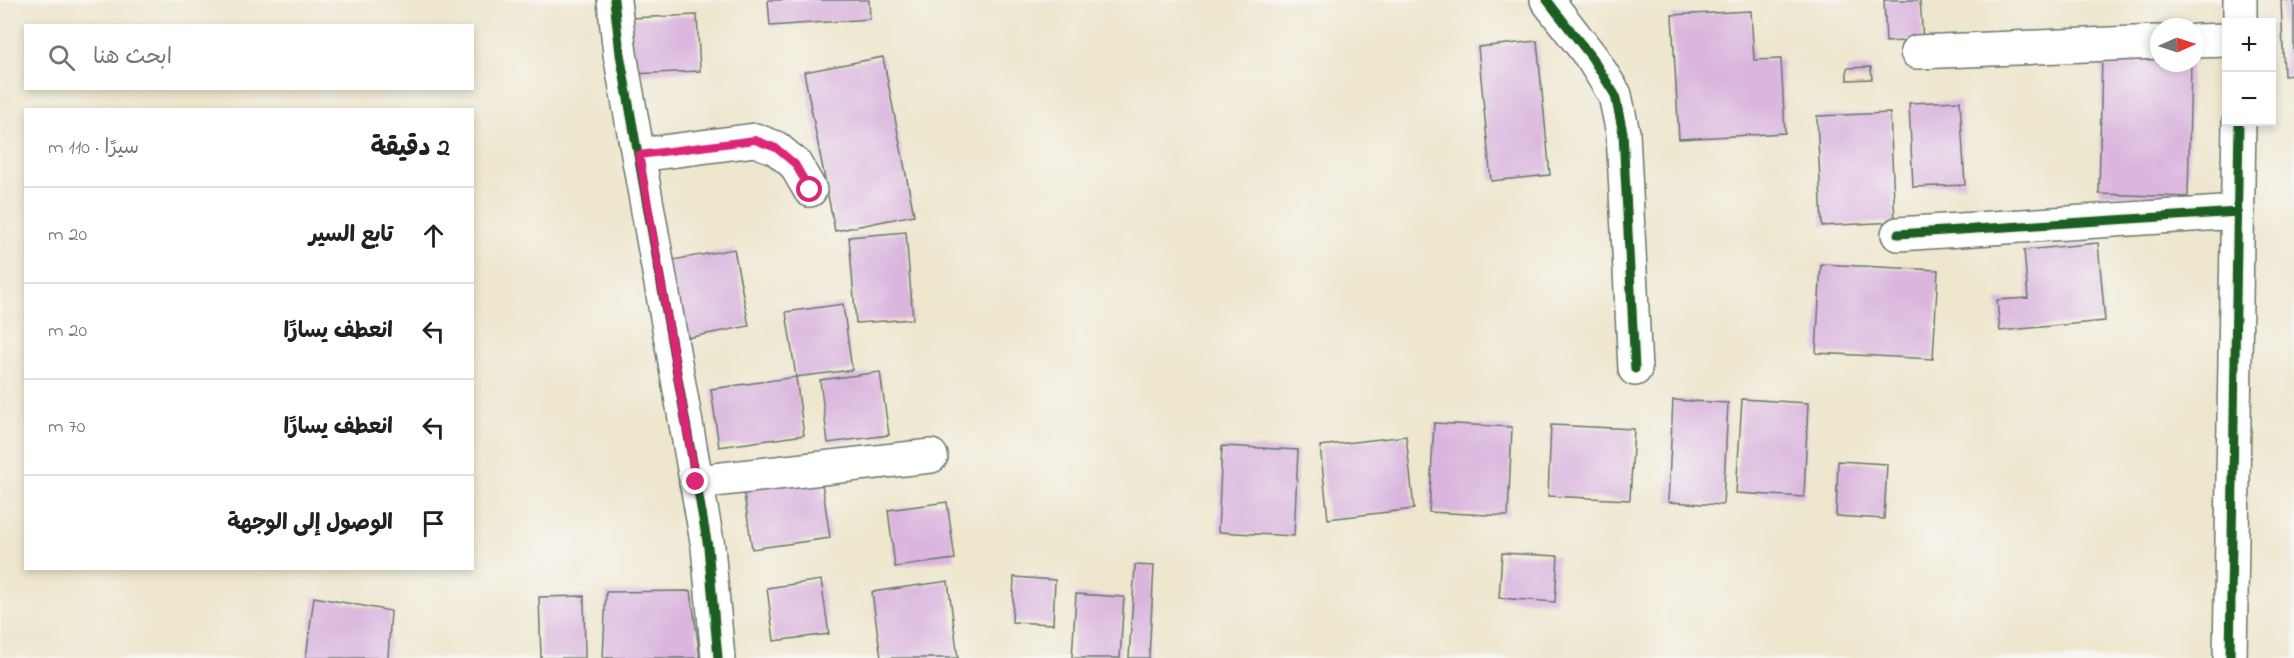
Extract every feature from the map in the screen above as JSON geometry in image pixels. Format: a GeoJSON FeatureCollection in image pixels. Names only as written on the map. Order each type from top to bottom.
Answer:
{"type":"FeatureCollection","features":[{"type":"Feature","properties":{"kind":"street"},"geometry":{"type":"LineString","coordinates":[[614,0],[620,54],[708,547],[718,658]]}},
{"type":"Feature","properties":{"kind":"street"},"geometry":{"type":"LineString","coordinates":[[1547,0],[1592,57],[1616,95],[1623,133],[1635,369]]}},
{"type":"Feature","properties":{"kind":"street"},"geometry":{"type":"LineString","coordinates":[[2240,0],[2240,18]]}},
{"type":"Feature","properties":{"kind":"street"},"geometry":{"type":"LineString","coordinates":[[2204,41],[2222,40]]}},
{"type":"Feature","properties":{"kind":"street"},"geometry":{"type":"LineString","coordinates":[[1917,52],[2150,42]]}},
{"type":"Feature","properties":{"kind":"street"},"geometry":{"type":"LineString","coordinates":[[2230,658],[2239,126]]}},
{"type":"Feature","properties":{"kind":"street"},"geometry":{"type":"LineString","coordinates":[[639,155],[755,140],[776,148],[795,164],[810,190]]}},
{"type":"Feature","properties":{"kind":"street"},"geometry":{"type":"LineString","coordinates":[[1898,234],[2238,212]]}},
{"type":"Feature","properties":{"kind":"street"},"geometry":{"type":"LineString","coordinates":[[696,482],[931,456]]}},
{"type":"Feature","properties":{"kind":"building"},"geometry":{"type":"Polygon","coordinates":[[[768,0],[869,0],[870,19],[770,26],[768,0]]]}},
{"type":"Feature","properties":{"kind":"building"},"geometry":{"type":"Polygon","coordinates":[[[1884,0],[1920,0],[1923,40],[1886,42],[1884,0]]]}},
{"type":"Feature","properties":{"kind":"building"},"geometry":{"type":"Polygon","coordinates":[[[2281,0],[2294,0],[2294,75],[2284,76],[2281,0]]]}},
{"type":"Feature","properties":{"kind":"building"},"geometry":{"type":"Polygon","coordinates":[[[1751,11],[1754,60],[1781,59],[1785,133],[1679,139],[1672,15],[1751,11]]]}},
{"type":"Feature","properties":{"kind":"building"},"geometry":{"type":"Polygon","coordinates":[[[697,15],[700,71],[632,74],[630,18],[697,15]]]}},
{"type":"Feature","properties":{"kind":"building"},"geometry":{"type":"Polygon","coordinates":[[[1537,41],[1550,175],[1491,181],[1478,47],[1537,41]]]}},
{"type":"Feature","properties":{"kind":"building"},"geometry":{"type":"Polygon","coordinates":[[[2102,54],[2150,55],[2150,72],[2191,72],[2188,197],[2099,194],[2102,54]]]}},
{"type":"Feature","properties":{"kind":"building"},"geometry":{"type":"Polygon","coordinates":[[[883,57],[914,215],[835,231],[804,72],[883,57]]]}},
{"type":"Feature","properties":{"kind":"building"},"geometry":{"type":"Polygon","coordinates":[[[1871,67],[1872,79],[1847,80],[1847,68],[1871,67]]]}},
{"type":"Feature","properties":{"kind":"building"},"geometry":{"type":"Polygon","coordinates":[[[1960,101],[1965,185],[1913,187],[1909,103],[1960,101]]]}},
{"type":"Feature","properties":{"kind":"building"},"geometry":{"type":"Polygon","coordinates":[[[1890,113],[1895,222],[1822,226],[1817,116],[1890,113]]]}},
{"type":"Feature","properties":{"kind":"building"},"geometry":{"type":"Polygon","coordinates":[[[906,232],[913,319],[856,323],[849,237],[906,232]]]}},
{"type":"Feature","properties":{"kind":"building"},"geometry":{"type":"Polygon","coordinates":[[[2098,243],[2105,321],[2000,331],[1997,300],[2028,298],[2024,250],[2098,243]]]}},
{"type":"Feature","properties":{"kind":"building"},"geometry":{"type":"Polygon","coordinates":[[[734,249],[749,326],[681,339],[667,261],[734,249]]]}},
{"type":"Feature","properties":{"kind":"building"},"geometry":{"type":"Polygon","coordinates":[[[1821,264],[1938,270],[1933,359],[1816,353],[1821,264]]]}},
{"type":"Feature","properties":{"kind":"building"},"geometry":{"type":"Polygon","coordinates":[[[843,304],[852,370],[796,377],[786,312],[843,304]]]}},
{"type":"Feature","properties":{"kind":"building"},"geometry":{"type":"Polygon","coordinates":[[[880,372],[889,435],[828,443],[820,380],[880,372]]]}},
{"type":"Feature","properties":{"kind":"building"},"geometry":{"type":"Polygon","coordinates":[[[796,377],[804,435],[719,447],[711,389],[796,377]]]}},
{"type":"Feature","properties":{"kind":"building"},"geometry":{"type":"Polygon","coordinates":[[[1742,399],[1808,403],[1804,497],[1736,493],[1742,399]]]}},
{"type":"Feature","properties":{"kind":"building"},"geometry":{"type":"Polygon","coordinates":[[[1673,400],[1728,403],[1723,505],[1668,502],[1673,400]]]}},
{"type":"Feature","properties":{"kind":"building"},"geometry":{"type":"Polygon","coordinates":[[[1434,423],[1512,427],[1508,516],[1429,512],[1434,423]]]}},
{"type":"Feature","properties":{"kind":"building"},"geometry":{"type":"Polygon","coordinates":[[[1551,425],[1634,429],[1630,500],[1548,496],[1551,425]]]}},
{"type":"Feature","properties":{"kind":"building"},"geometry":{"type":"Polygon","coordinates":[[[1406,436],[1414,509],[1328,519],[1320,446],[1406,436]]]}},
{"type":"Feature","properties":{"kind":"building"},"geometry":{"type":"Polygon","coordinates":[[[1222,446],[1298,450],[1294,536],[1218,532],[1222,446]]]}},
{"type":"Feature","properties":{"kind":"building"},"geometry":{"type":"Polygon","coordinates":[[[1838,461],[1887,464],[1884,519],[1836,516],[1838,461]]]}},
{"type":"Feature","properties":{"kind":"building"},"geometry":{"type":"Polygon","coordinates":[[[821,476],[830,538],[752,549],[743,486],[821,476]]]}},
{"type":"Feature","properties":{"kind":"building"},"geometry":{"type":"Polygon","coordinates":[[[947,502],[955,559],[895,567],[888,510],[947,502]]]}},
{"type":"Feature","properties":{"kind":"building"},"geometry":{"type":"Polygon","coordinates":[[[1502,553],[1558,556],[1555,602],[1499,598],[1502,553]]]}},
{"type":"Feature","properties":{"kind":"building"},"geometry":{"type":"Polygon","coordinates":[[[1135,565],[1154,566],[1149,658],[1129,658],[1135,565]]]}},
{"type":"Feature","properties":{"kind":"building"},"geometry":{"type":"Polygon","coordinates":[[[1014,577],[1055,580],[1053,624],[1012,622],[1014,577]]]}},
{"type":"Feature","properties":{"kind":"building"},"geometry":{"type":"Polygon","coordinates":[[[821,580],[829,634],[774,641],[767,588],[821,580]]]}},
{"type":"Feature","properties":{"kind":"building"},"geometry":{"type":"Polygon","coordinates":[[[948,581],[958,658],[881,658],[872,592],[948,581]]]}},
{"type":"Feature","properties":{"kind":"building"},"geometry":{"type":"Polygon","coordinates":[[[691,591],[700,658],[603,658],[606,592],[691,591]]]}},
{"type":"Feature","properties":{"kind":"building"},"geometry":{"type":"Polygon","coordinates":[[[1076,594],[1124,597],[1120,658],[1072,658],[1076,594]]]}},
{"type":"Feature","properties":{"kind":"building"},"geometry":{"type":"Polygon","coordinates":[[[584,596],[585,658],[541,658],[539,597],[584,596]]]}},
{"type":"Feature","properties":{"kind":"building"},"geometry":{"type":"Polygon","coordinates":[[[314,597],[391,611],[388,658],[306,658],[314,597]]]}},
{"type":"Feature","properties":{"kind":"cycle path"},"geometry":{"type":"LineString","coordinates":[[614,0],[620,54],[708,547],[718,658]]}},
{"type":"Feature","properties":{"kind":"cycle path"},"geometry":{"type":"LineString","coordinates":[[1547,0],[1592,58],[1615,95],[1623,133],[1635,369]]}},
{"type":"Feature","properties":{"kind":"cycle path"},"geometry":{"type":"LineString","coordinates":[[2230,658],[2239,126]]}},
{"type":"Feature","properties":{"kind":"cycle path"},"geometry":{"type":"LineString","coordinates":[[1898,234],[2238,212]]}},
{"type":"Feature","properties":{"kind":"route"},"geometry":{"type":"LineString","coordinates":[[696,482],[639,155],[755,140],[776,148],[795,164],[810,190]]}}]}
